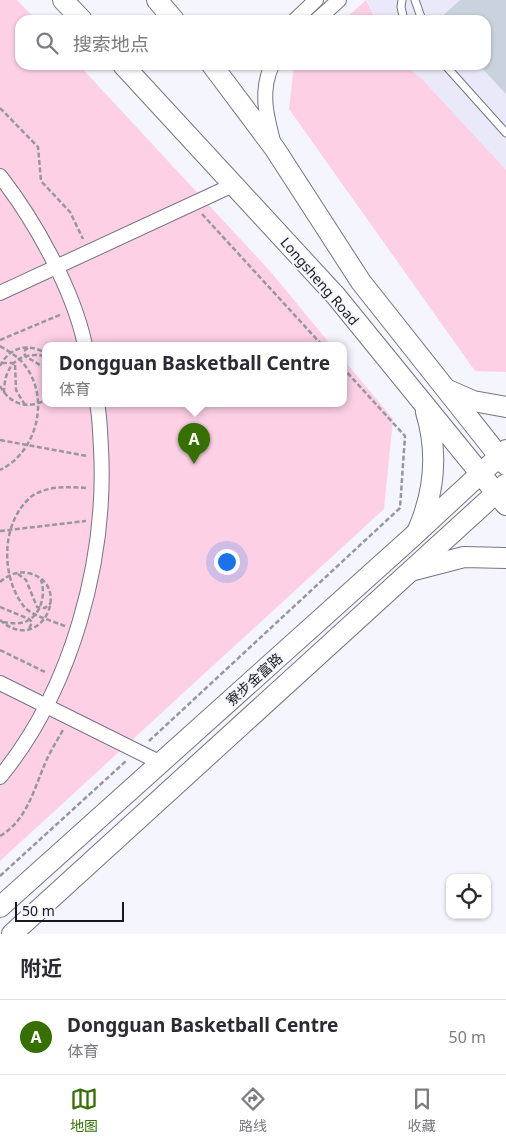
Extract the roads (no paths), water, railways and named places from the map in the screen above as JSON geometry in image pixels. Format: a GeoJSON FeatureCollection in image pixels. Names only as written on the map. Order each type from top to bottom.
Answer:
{"type":"FeatureCollection","features":[{"type":"Feature","properties":{"kind":"main road"},"geometry":{"type":"LineString","coordinates":[[63,0],[77,15]]}},
{"type":"Feature","properties":{"kind":"main road"},"geometry":{"type":"LineString","coordinates":[[156,0],[170,15]]}},
{"type":"Feature","properties":{"kind":"main road","name":"Longsheng Road"},"geometry":{"type":"LineString","coordinates":[[128,70],[336,296],[480,475],[502,494]]}},
{"type":"Feature","properties":{"kind":"main road"},"geometry":{"type":"LineString","coordinates":[[216,70],[274,149],[361,282],[445,388],[503,457]]}},
{"type":"Feature","properties":{"kind":"main road"},"geometry":{"type":"LineString","coordinates":[[445,388],[473,401],[506,407]]}},
{"type":"Feature","properties":{"kind":"main road"},"geometry":{"type":"LineString","coordinates":[[416,534],[428,504],[433,472],[432,439],[425,407]]}},
{"type":"Feature","properties":{"kind":"main road","name":"寮步金富路"},"geometry":{"type":"LineString","coordinates":[[0,907],[480,475],[503,457]]}},
{"type":"Feature","properties":{"kind":"main road","name":"寮步金富路"},"geometry":{"type":"LineString","coordinates":[[12,934],[410,571],[502,494]]}},
{"type":"Feature","properties":{"kind":"main road"},"geometry":{"type":"LineString","coordinates":[[410,571],[464,558],[506,558]]}},
{"type":"Feature","properties":{"kind":"street"},"geometry":{"type":"LineString","coordinates":[[300,15],[316,0]]}},
{"type":"Feature","properties":{"kind":"street"},"geometry":{"type":"LineString","coordinates":[[322,15],[339,0]]}},
{"type":"Feature","properties":{"kind":"street"},"geometry":{"type":"LineString","coordinates":[[270,70],[264,94],[266,114],[274,149]]}},
{"type":"Feature","properties":{"kind":"street"},"geometry":{"type":"LineString","coordinates":[[0,176],[20,202],[56,267],[84,342]]}},
{"type":"Feature","properties":{"kind":"street"},"geometry":{"type":"LineString","coordinates":[[0,293],[233,185]]}},
{"type":"Feature","properties":{"kind":"street"},"geometry":{"type":"LineString","coordinates":[[0,777],[11,764],[46,706],[78,631],[96,558],[100,519],[102,490],[97,407]]}},
{"type":"Feature","properties":{"kind":"street"},"geometry":{"type":"LineString","coordinates":[[0,683],[161,763]]}},
{"type":"Feature","properties":{"kind":"lane"},"geometry":{"type":"LineString","coordinates":[[402,0],[400,7],[402,15]]}},
{"type":"Feature","properties":{"kind":"lane"},"geometry":{"type":"LineString","coordinates":[[414,0],[420,15]]}},
{"type":"Feature","properties":{"kind":"lane"},"geometry":{"type":"LineString","coordinates":[[449,70],[506,133]]}},
{"type":"Feature","properties":{"kind":"place","name":"Dongguan Basketball Centre"},"geometry":{"type":"Point","coordinates":[194,464]}}]}
